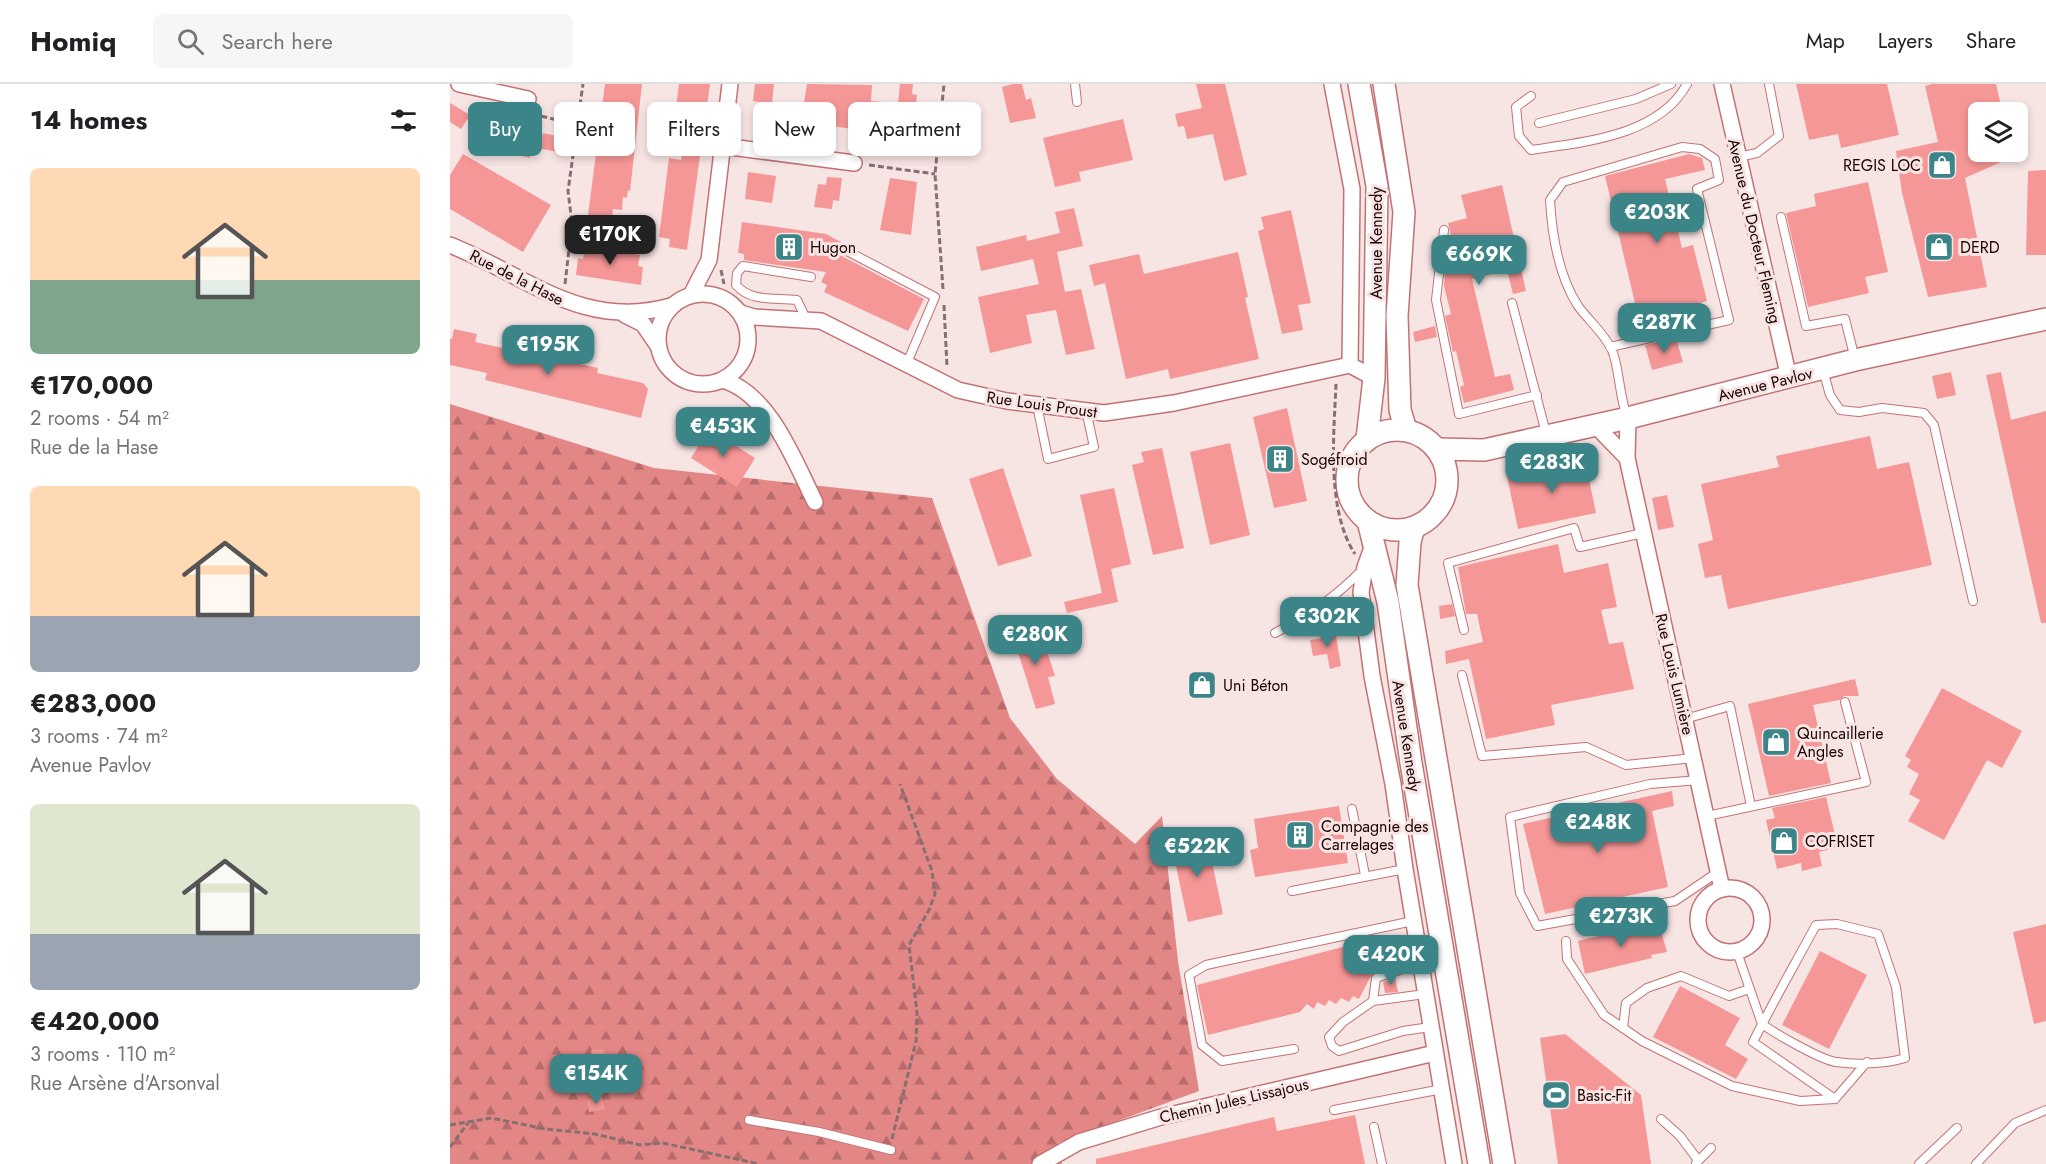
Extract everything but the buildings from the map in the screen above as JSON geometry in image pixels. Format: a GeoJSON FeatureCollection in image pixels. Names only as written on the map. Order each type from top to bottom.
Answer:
{"type":"FeatureCollection","features":[{"type":"Feature","properties":{"kind":"main road","name":"Avenue Kennedy"},"geometry":{"type":"LineString","coordinates":[[1359,84],[1377,186],[1374,378],[1367,439]]}},
{"type":"Feature","properties":{"kind":"main road","name":"Avenue Kennedy"},"geometry":{"type":"LineString","coordinates":[[1384,84],[1404,212],[1397,316],[1400,410],[1406,430]]}},
{"type":"Feature","properties":{"kind":"main road","name":"Avenue Pavlov"},"geometry":{"type":"LineString","coordinates":[[1437,449],[1484,450],[1628,418],[1855,360],[2046,319]]}},
{"type":"Feature","properties":{"kind":"main road"},"geometry":{"type":"LineString","coordinates":[[1392,429],[1406,430],[1418,434],[1437,449],[1443,459],[1447,481],[1444,496],[1437,509],[1427,520],[1414,527],[1399,530],[1383,528],[1368,521],[1357,510],[1349,496],[1346,480],[1348,465],[1356,450],[1367,439],[1392,429]]}},
{"type":"Feature","properties":{"kind":"main road","name":"Avenue Pavlov"},"geometry":{"type":"LineString","coordinates":[[1447,481],[1484,450]]}},
{"type":"Feature","properties":{"kind":"main road","name":"Avenue Kennedy"},"geometry":{"type":"LineString","coordinates":[[1368,521],[1388,602],[1411,763],[1479,1164]]}},
{"type":"Feature","properties":{"kind":"main road","name":"Avenue Kennedy"},"geometry":{"type":"LineString","coordinates":[[1414,527],[1408,553],[1407,585],[1504,1164]]}},
{"type":"Feature","properties":{"kind":"street"},"geometry":{"type":"LineString","coordinates":[[459,84],[528,99]]}},
{"type":"Feature","properties":{"kind":"street"},"geometry":{"type":"LineString","coordinates":[[728,102],[730,84]]}},
{"type":"Feature","properties":{"kind":"street"},"geometry":{"type":"LineString","coordinates":[[1332,84],[1352,189],[1343,366],[1374,378]]}},
{"type":"Feature","properties":{"kind":"street","name":"Avenue du Docteur Fleming"},"geometry":{"type":"LineString","coordinates":[[1722,84],[1789,378]]}},
{"type":"Feature","properties":{"kind":"street"},"geometry":{"type":"LineString","coordinates":[[741,148],[854,163]]}},
{"type":"Feature","properties":{"kind":"street"},"geometry":{"type":"LineString","coordinates":[[620,313],[643,324],[658,346],[664,363],[674,375],[687,382],[703,384],[722,380],[735,371],[746,354],[749,338],[741,313],[724,292],[715,288],[709,260],[722,156]]}},
{"type":"Feature","properties":{"kind":"street","name":"Rue de la Hase"},"geometry":{"type":"LineString","coordinates":[[450,244],[485,258],[567,303],[620,313]]}},
{"type":"Feature","properties":{"kind":"street"},"geometry":{"type":"LineString","coordinates":[[691,295],[709,260]]}},
{"type":"Feature","properties":{"kind":"street"},"geometry":{"type":"LineString","coordinates":[[620,313],[647,313],[670,306],[691,295],[724,292]]}},
{"type":"Feature","properties":{"kind":"street"},"geometry":{"type":"LineString","coordinates":[[658,346],[658,330],[670,306]]}},
{"type":"Feature","properties":{"kind":"street","name":"Rue Louis Proust"},"geometry":{"type":"LineString","coordinates":[[741,313],[754,317],[821,321],[958,390],[1007,401],[1104,413],[1174,403],[1343,366]]}},
{"type":"Feature","properties":{"kind":"street"},"geometry":{"type":"LineString","coordinates":[[749,338],[760,328],[782,318]]}},
{"type":"Feature","properties":{"kind":"street"},"geometry":{"type":"LineString","coordinates":[[740,363],[748,392],[779,430],[815,502]]}},
{"type":"Feature","properties":{"kind":"street"},"geometry":{"type":"LineString","coordinates":[[722,380],[748,392]]}},
{"type":"Feature","properties":{"kind":"street","name":"Rue Louis Lumière"},"geometry":{"type":"LineString","coordinates":[[1628,418],[1627,458],[1722,889]]}},
{"type":"Feature","properties":{"kind":"street"},"geometry":{"type":"LineString","coordinates":[[1595,425],[1627,458]]}},
{"type":"Feature","properties":{"kind":"street"},"geometry":{"type":"LineString","coordinates":[[1373,545],[1365,567],[1361,592],[1454,1164]]}},
{"type":"Feature","properties":{"kind":"street"},"geometry":{"type":"LineString","coordinates":[[1722,889],[1744,891],[1759,907],[1761,929],[1756,940],[1737,952],[1725,952],[1713,948],[1704,939],[1699,928],[1698,916],[1702,904],[1722,889]]}},
{"type":"Feature","properties":{"kind":"street","name":"Chemin Jules Lissajous"},"geometry":{"type":"LineString","coordinates":[[1040,1164],[1080,1142],[1161,1117],[1435,1053]]}},
{"type":"Feature","properties":{"kind":"lane"},"geometry":{"type":"LineString","coordinates":[[1075,84],[1077,102]]}},
{"type":"Feature","properties":{"kind":"lane"},"geometry":{"type":"LineString","coordinates":[[1539,123],[1636,99],[1671,84]]}},
{"type":"Feature","properties":{"kind":"lane"},"geometry":{"type":"LineString","coordinates":[[1531,96],[1516,107],[1519,136],[1531,150],[1597,140],[1640,126],[1677,102],[1687,84]]}},
{"type":"Feature","properties":{"kind":"lane"},"geometry":{"type":"LineString","coordinates":[[1738,157],[1757,153],[1779,136],[1769,84]]}},
{"type":"Feature","properties":{"kind":"lane"},"geometry":{"type":"LineString","coordinates":[[1610,347],[1729,321],[1697,189],[1719,180],[1715,159],[1700,149],[1682,147],[1563,182],[1550,200],[1553,238],[1568,285],[1578,305],[1610,347],[1620,398],[1628,418]]}},
{"type":"Feature","properties":{"kind":"lane"},"geometry":{"type":"LineString","coordinates":[[1781,217],[1806,326],[1845,319],[1855,360]]}},
{"type":"Feature","properties":{"kind":"lane"},"geometry":{"type":"LineString","coordinates":[[1444,230],[1436,300],[1459,414],[1537,395]]}},
{"type":"Feature","properties":{"kind":"lane"},"geometry":{"type":"LineString","coordinates":[[849,252],[935,297],[907,363]]}},
{"type":"Feature","properties":{"kind":"lane"},"geometry":{"type":"LineString","coordinates":[[806,320],[797,300],[759,299],[744,294],[736,285],[736,273],[743,266],[811,276]]}},
{"type":"Feature","properties":{"kind":"lane"},"geometry":{"type":"LineString","coordinates":[[1512,303],[1546,435]]}},
{"type":"Feature","properties":{"kind":"lane"},"geometry":{"type":"LineString","coordinates":[[1823,369],[1830,395],[1840,410],[1859,412],[1882,408],[1924,413],[1934,425],[1973,601]]}},
{"type":"Feature","properties":{"kind":"lane"},"geometry":{"type":"LineString","coordinates":[[1037,405],[1048,459],[1094,447],[1086,411]]}},
{"type":"Feature","properties":{"kind":"lane"},"geometry":{"type":"LineString","coordinates":[[1464,630],[1448,564],[1574,528],[1580,548],[1643,533]]}},
{"type":"Feature","properties":{"kind":"lane"},"geometry":{"type":"LineString","coordinates":[[1275,633],[1314,612],[1339,594],[1365,567]]}},
{"type":"Feature","properties":{"kind":"lane"},"geometry":{"type":"LineString","coordinates":[[1314,612],[1347,607],[1365,616]]}},
{"type":"Feature","properties":{"kind":"lane"},"geometry":{"type":"LineString","coordinates":[[1462,675],[1482,756],[1586,747],[1626,765],[1694,758]]}},
{"type":"Feature","properties":{"kind":"lane"},"geometry":{"type":"LineString","coordinates":[[1707,816],[1866,782],[1845,702]]}},
{"type":"Feature","properties":{"kind":"lane"},"geometry":{"type":"LineString","coordinates":[[1685,719],[1730,706],[1751,806]]}},
{"type":"Feature","properties":{"kind":"lane"},"geometry":{"type":"LineString","coordinates":[[1699,780],[1650,784],[1510,817],[1520,893],[1537,926],[1675,901],[1718,872]]}},
{"type":"Feature","properties":{"kind":"lane"},"geometry":{"type":"LineString","coordinates":[[1353,809],[1365,875]]}},
{"type":"Feature","properties":{"kind":"lane"},"geometry":{"type":"LineString","coordinates":[[1292,891],[1405,868]]}},
{"type":"Feature","properties":{"kind":"lane"},"geometry":{"type":"LineString","coordinates":[[1294,1049],[1222,1060],[1202,1045],[1189,975],[1206,965],[1413,921]]}},
{"type":"Feature","properties":{"kind":"lane"},"geometry":{"type":"LineString","coordinates":[[1737,952],[1762,1024],[1834,1062],[1891,1062],[1905,1058],[1896,987],[1878,934],[1837,924],[1816,925],[1762,1024],[1753,1042],[1835,1099]]}},
{"type":"Feature","properties":{"kind":"lane"},"geometry":{"type":"LineString","coordinates":[[1566,941],[1567,958],[1604,1015],[1642,1041],[1732,1086],[1800,1101],[1835,1099],[1867,1062]]}},
{"type":"Feature","properties":{"kind":"lane"},"geometry":{"type":"LineString","coordinates":[[1373,1001],[1376,978],[1420,963]]}},
{"type":"Feature","properties":{"kind":"lane"},"geometry":{"type":"LineString","coordinates":[[1623,1028],[1626,1003],[1647,988],[1680,976],[1729,996],[1749,990]]}},
{"type":"Feature","properties":{"kind":"lane"},"geometry":{"type":"LineString","coordinates":[[1425,994],[1373,1001],[1343,1022],[1329,1037],[1332,1046],[1339,1051],[1403,1031],[1430,1027]]}},
{"type":"Feature","properties":{"kind":"lane"},"geometry":{"type":"LineString","coordinates":[[1334,1110],[1442,1089]]}},
{"type":"Feature","properties":{"kind":"lane"},"geometry":{"type":"LineString","coordinates":[[1976,1164],[2015,1123],[2046,1110]]}},
{"type":"Feature","properties":{"kind":"lane"},"geometry":{"type":"LineString","coordinates":[[1661,1119],[1680,1136],[1697,1162],[1711,1148]]}},
{"type":"Feature","properties":{"kind":"lane"},"geometry":{"type":"LineString","coordinates":[[749,1120],[819,1132],[891,1150]]}},
{"type":"Feature","properties":{"kind":"lane"},"geometry":{"type":"LineString","coordinates":[[1374,1127],[1382,1164]]}},
{"type":"Feature","properties":{"kind":"lane"},"geometry":{"type":"LineString","coordinates":[[1919,1164],[1957,1128]]}},
{"type":"Feature","properties":{"kind":"path"},"geometry":{"type":"LineString","coordinates":[[580,102],[583,84]]}},
{"type":"Feature","properties":{"kind":"path"},"geometry":{"type":"LineString","coordinates":[[944,84],[935,174],[948,361],[946,384]]}},
{"type":"Feature","properties":{"kind":"path"},"geometry":{"type":"LineString","coordinates":[[528,99],[541,116],[554,119]]}},
{"type":"Feature","properties":{"kind":"path"},"geometry":{"type":"LineString","coordinates":[[567,288],[564,282],[572,223],[568,191],[573,156]]}},
{"type":"Feature","properties":{"kind":"path"},"geometry":{"type":"LineString","coordinates":[[854,163],[935,174]]}},
{"type":"Feature","properties":{"kind":"path"},"geometry":{"type":"LineString","coordinates":[[709,260],[722,261],[724,292]]}},
{"type":"Feature","properties":{"kind":"path"},"geometry":{"type":"LineString","coordinates":[[1343,366],[1333,455],[1338,504],[1350,545],[1365,567]]}},
{"type":"Feature","properties":{"kind":"path"},"geometry":{"type":"LineString","coordinates":[[891,1150],[916,1041],[917,1012],[909,945],[930,910],[934,894],[932,872],[900,784]]}},
{"type":"Feature","properties":{"kind":"path"},"geometry":{"type":"LineString","coordinates":[[450,1125],[491,1118],[546,1129],[595,1134],[640,1144],[663,1143],[759,1164]]}},
{"type":"Feature","properties":{"kind":"path"},"geometry":{"type":"LineString","coordinates":[[450,1148],[469,1121]]}},
{"type":"Feature","properties":{"kind":"green space"},"geometry":{"type":"Polygon","coordinates":[[[450,404],[654,468],[932,498],[1010,718],[1057,779],[1135,844],[1162,816],[1178,961],[1199,1091],[1058,1143],[1062,1164],[450,1164],[450,404]]]}},
{"type":"Feature","properties":{"kind":"place","name":"REGIS LOC"},"geometry":{"type":"Point","coordinates":[1942,165]}},
{"type":"Feature","properties":{"kind":"place","name":"Hugon"},"geometry":{"type":"Point","coordinates":[789,247]}},
{"type":"Feature","properties":{"kind":"place","name":"DERD"},"geometry":{"type":"Point","coordinates":[1939,247]}},
{"type":"Feature","properties":{"kind":"place","name":"Sogéfroid"},"geometry":{"type":"Point","coordinates":[1280,459]}},
{"type":"Feature","properties":{"kind":"place","name":"Uni Béton"},"geometry":{"type":"Point","coordinates":[1202,685]}},
{"type":"Feature","properties":{"kind":"place","name":"Quincaillerie Angles"},"geometry":{"type":"Point","coordinates":[1776,742]}},
{"type":"Feature","properties":{"kind":"place","name":"Compagnie des Carrelages"},"geometry":{"type":"Point","coordinates":[1300,835]}},
{"type":"Feature","properties":{"kind":"place","name":"COFRISET"},"geometry":{"type":"Point","coordinates":[1784,841]}},
{"type":"Feature","properties":{"kind":"place","name":"Basic-Fit"},"geometry":{"type":"Point","coordinates":[1556,1095]}}]}
